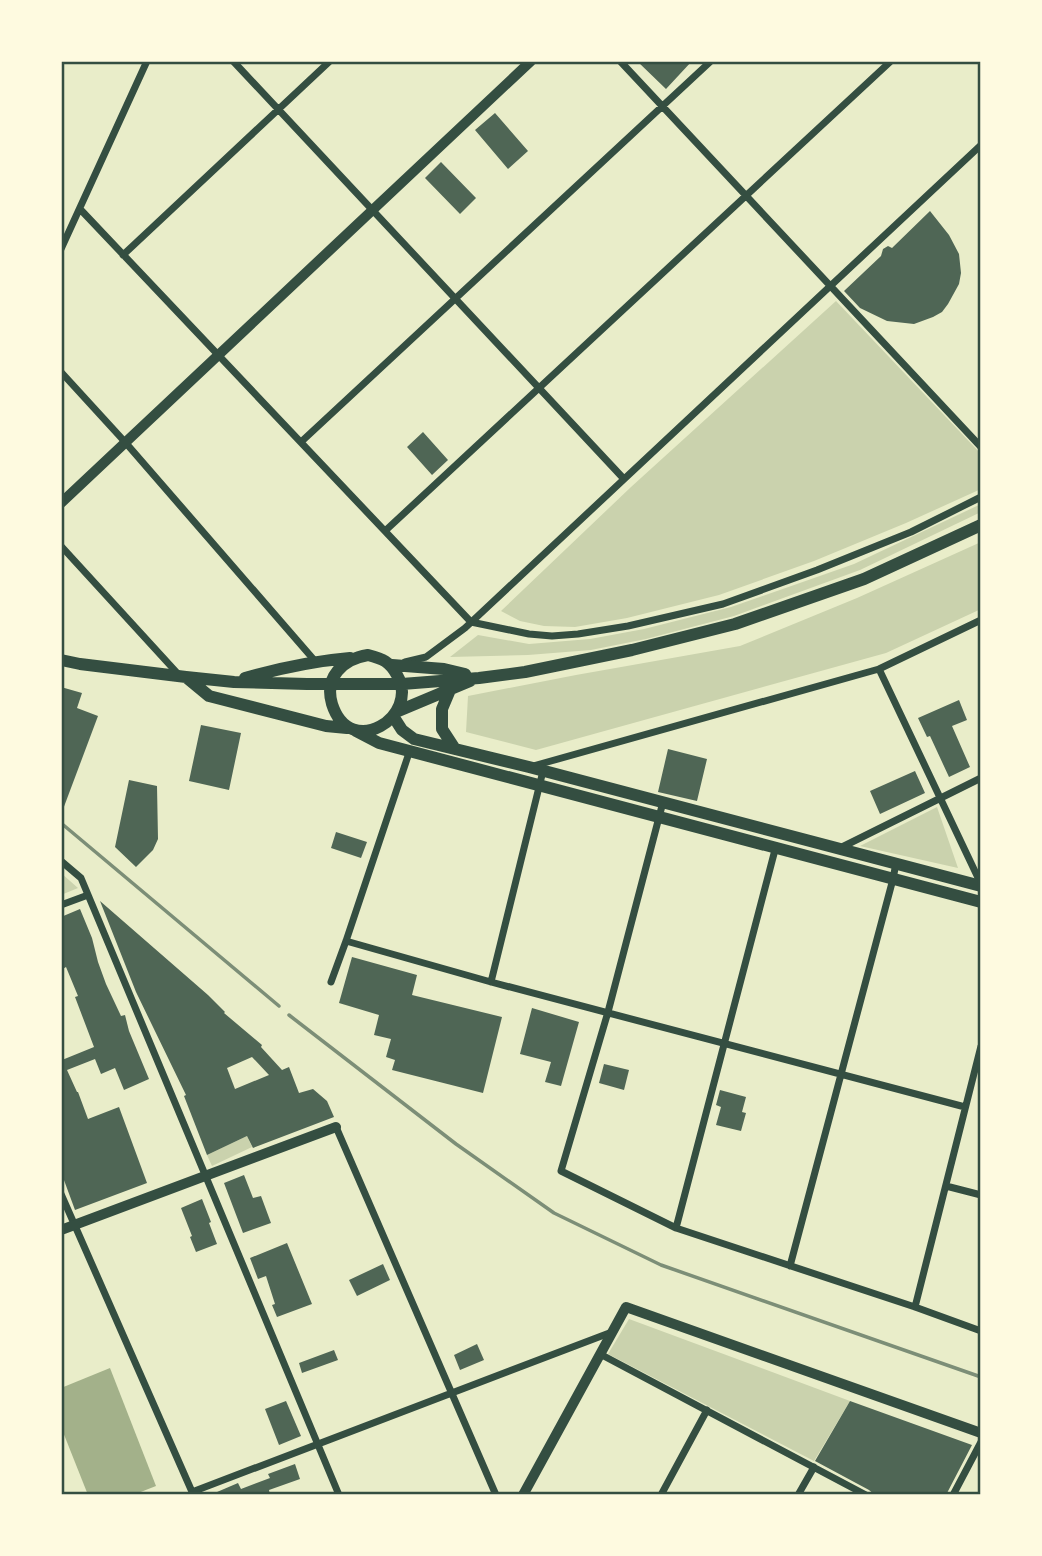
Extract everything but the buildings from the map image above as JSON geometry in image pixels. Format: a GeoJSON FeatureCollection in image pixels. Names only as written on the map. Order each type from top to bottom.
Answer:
{"type":"FeatureCollection","features":[{"type":"Feature","properties":{"kind":"main road"},"geometry":{"type":"LineString","coordinates":[[61,660],[234,682],[402,684],[525,672],[632,650],[735,624],[864,579],[981,525]]}},
{"type":"Feature","properties":{"kind":"main road"},"geometry":{"type":"LineString","coordinates":[[234,682],[315,661],[368,655],[381,658],[392,665],[444,669],[479,678]]}},
{"type":"Feature","properties":{"kind":"main road"},"geometry":{"type":"LineString","coordinates":[[354,657],[339,668],[331,684],[331,700],[336,716],[352,730],[379,743],[455,748],[981,885]]}},
{"type":"Feature","properties":{"kind":"main road"},"geometry":{"type":"LineString","coordinates":[[392,665],[402,684],[402,698],[395,714],[412,745],[540,785],[981,902]]}},
{"type":"Feature","properties":{"kind":"main road"},"geometry":{"type":"LineString","coordinates":[[183,677],[209,696],[326,726],[352,730],[371,730],[395,714],[479,678]]}},
{"type":"Feature","properties":{"kind":"main road"},"geometry":{"type":"LineString","coordinates":[[450,690],[442,709],[442,729],[455,748]]}},
{"type":"Feature","properties":{"kind":"street"},"geometry":{"type":"LineString","coordinates":[[61,249],[147,61]]}},
{"type":"Feature","properties":{"kind":"street"},"geometry":{"type":"LineString","coordinates":[[233,61],[624,479]]}},
{"type":"Feature","properties":{"kind":"street"},"geometry":{"type":"LineString","coordinates":[[123,255],[330,61]]}},
{"type":"Feature","properties":{"kind":"street"},"geometry":{"type":"LineString","coordinates":[[61,503],[531,61]]}},
{"type":"Feature","properties":{"kind":"street"},"geometry":{"type":"LineString","coordinates":[[620,61],[981,447]]}},
{"type":"Feature","properties":{"kind":"street"},"geometry":{"type":"LineString","coordinates":[[301,442],[710,61]]}},
{"type":"Feature","properties":{"kind":"street"},"geometry":{"type":"LineString","coordinates":[[385,531],[891,61]]}},
{"type":"Feature","properties":{"kind":"street"},"geometry":{"type":"LineString","coordinates":[[392,665],[426,656],[471,622],[981,145]]}},
{"type":"Feature","properties":{"kind":"street"},"geometry":{"type":"LineString","coordinates":[[80,209],[471,622],[552,636],[628,626],[723,604],[911,532],[981,497]]}},
{"type":"Feature","properties":{"kind":"street"},"geometry":{"type":"LineString","coordinates":[[61,372],[315,661]]}},
{"type":"Feature","properties":{"kind":"street"},"geometry":{"type":"LineString","coordinates":[[61,546],[183,677]]}},
{"type":"Feature","properties":{"kind":"street"},"geometry":{"type":"LineString","coordinates":[[529,767],[879,669],[981,620]]}},
{"type":"Feature","properties":{"kind":"street"},"geometry":{"type":"LineString","coordinates":[[879,669],[981,885]]}},
{"type":"Feature","properties":{"kind":"street"},"geometry":{"type":"LineString","coordinates":[[331,982],[412,745]]}},
{"type":"Feature","properties":{"kind":"street"},"geometry":{"type":"LineString","coordinates":[[491,982],[543,771]]}},
{"type":"Feature","properties":{"kind":"street"},"geometry":{"type":"LineString","coordinates":[[839,848],[981,778]]}},
{"type":"Feature","properties":{"kind":"street"},"geometry":{"type":"LineString","coordinates":[[663,802],[608,1012],[561,1171],[676,1228],[981,1331]]}},
{"type":"Feature","properties":{"kind":"street"},"geometry":{"type":"LineString","coordinates":[[676,1228],[779,832]]}},
{"type":"Feature","properties":{"kind":"street"},"geometry":{"type":"LineString","coordinates":[[61,861],[80,878],[88,895],[339,1495]]}},
{"type":"Feature","properties":{"kind":"street"},"geometry":{"type":"LineString","coordinates":[[790,1266],[896,863]]}},
{"type":"Feature","properties":{"kind":"street"},"geometry":{"type":"LineString","coordinates":[[61,905],[88,895]]}},
{"type":"Feature","properties":{"kind":"street"},"geometry":{"type":"LineString","coordinates":[[346,941],[965,1107]]}},
{"type":"Feature","properties":{"kind":"street"},"geometry":{"type":"LineString","coordinates":[[915,1307],[980,1049]]}},
{"type":"Feature","properties":{"kind":"street"},"geometry":{"type":"LineString","coordinates":[[61,1230],[336,1127],[496,1495]]}},
{"type":"Feature","properties":{"kind":"street"},"geometry":{"type":"LineString","coordinates":[[946,1186],[981,1195]]}},
{"type":"Feature","properties":{"kind":"street"},"geometry":{"type":"LineString","coordinates":[[61,1194],[192,1493],[613,1331]]}},
{"type":"Feature","properties":{"kind":"street"},"geometry":{"type":"LineString","coordinates":[[523,1495],[626,1307],[981,1433]]}},
{"type":"Feature","properties":{"kind":"street"},"geometry":{"type":"LineString","coordinates":[[600,1354],[866,1495]]}},
{"type":"Feature","properties":{"kind":"street"},"geometry":{"type":"LineString","coordinates":[[661,1495],[707,1410]]}},
{"type":"Feature","properties":{"kind":"street"},"geometry":{"type":"LineString","coordinates":[[953,1495],[981,1442]]}},
{"type":"Feature","properties":{"kind":"street"},"geometry":{"type":"LineString","coordinates":[[798,1495],[814,1467]]}},
{"type":"Feature","properties":{"kind":"shaded area"},"geometry":{"type":"Polygon","coordinates":[[[836,301],[981,454],[981,489],[814,561],[719,595],[627,618],[575,627],[544,626],[520,621],[501,611],[631,487],[836,301]]]}},
{"type":"Feature","properties":{"kind":"shaded area"},"geometry":{"type":"Polygon","coordinates":[[[981,504],[981,512],[860,570],[734,616],[591,650],[450,657],[478,635],[529,644],[590,639],[644,629],[731,607],[854,564],[981,504]]]}},
{"type":"Feature","properties":{"kind":"shaded area"},"geometry":{"type":"Polygon","coordinates":[[[981,542],[981,609],[886,653],[536,750],[466,732],[468,696],[740,646],[857,598],[981,542]]]}},
{"type":"Feature","properties":{"kind":"shaded area"},"geometry":{"type":"Polygon","coordinates":[[[937,807],[958,868],[860,846],[937,807]]]}},
{"type":"Feature","properties":{"kind":"shaded area"},"geometry":{"type":"Polygon","coordinates":[[[61,873],[78,888],[61,895],[61,873]]]}},
{"type":"Feature","properties":{"kind":"shaded area"},"geometry":{"type":"Polygon","coordinates":[[[247,1136],[252,1147],[212,1166],[207,1155],[247,1136]]]}},
{"type":"Feature","properties":{"kind":"shaded area"},"geometry":{"type":"Polygon","coordinates":[[[629,1319],[850,1401],[814,1461],[608,1354],[629,1319]]]}},
{"type":"Feature","properties":{"kind":"shaded area"},"geometry":{"type":"Polygon","coordinates":[[[110,1368],[156,1486],[133,1495],[88,1495],[61,1427],[61,1388],[110,1368]]]}},
{"type":"Feature","properties":{"kind":"railway"},"geometry":{"type":"LineString","coordinates":[[61,823],[279,1006]]}},
{"type":"Feature","properties":{"kind":"railway"},"geometry":{"type":"LineString","coordinates":[[289,1015],[456,1144],[554,1213],[661,1265],[981,1377]]}}]}
